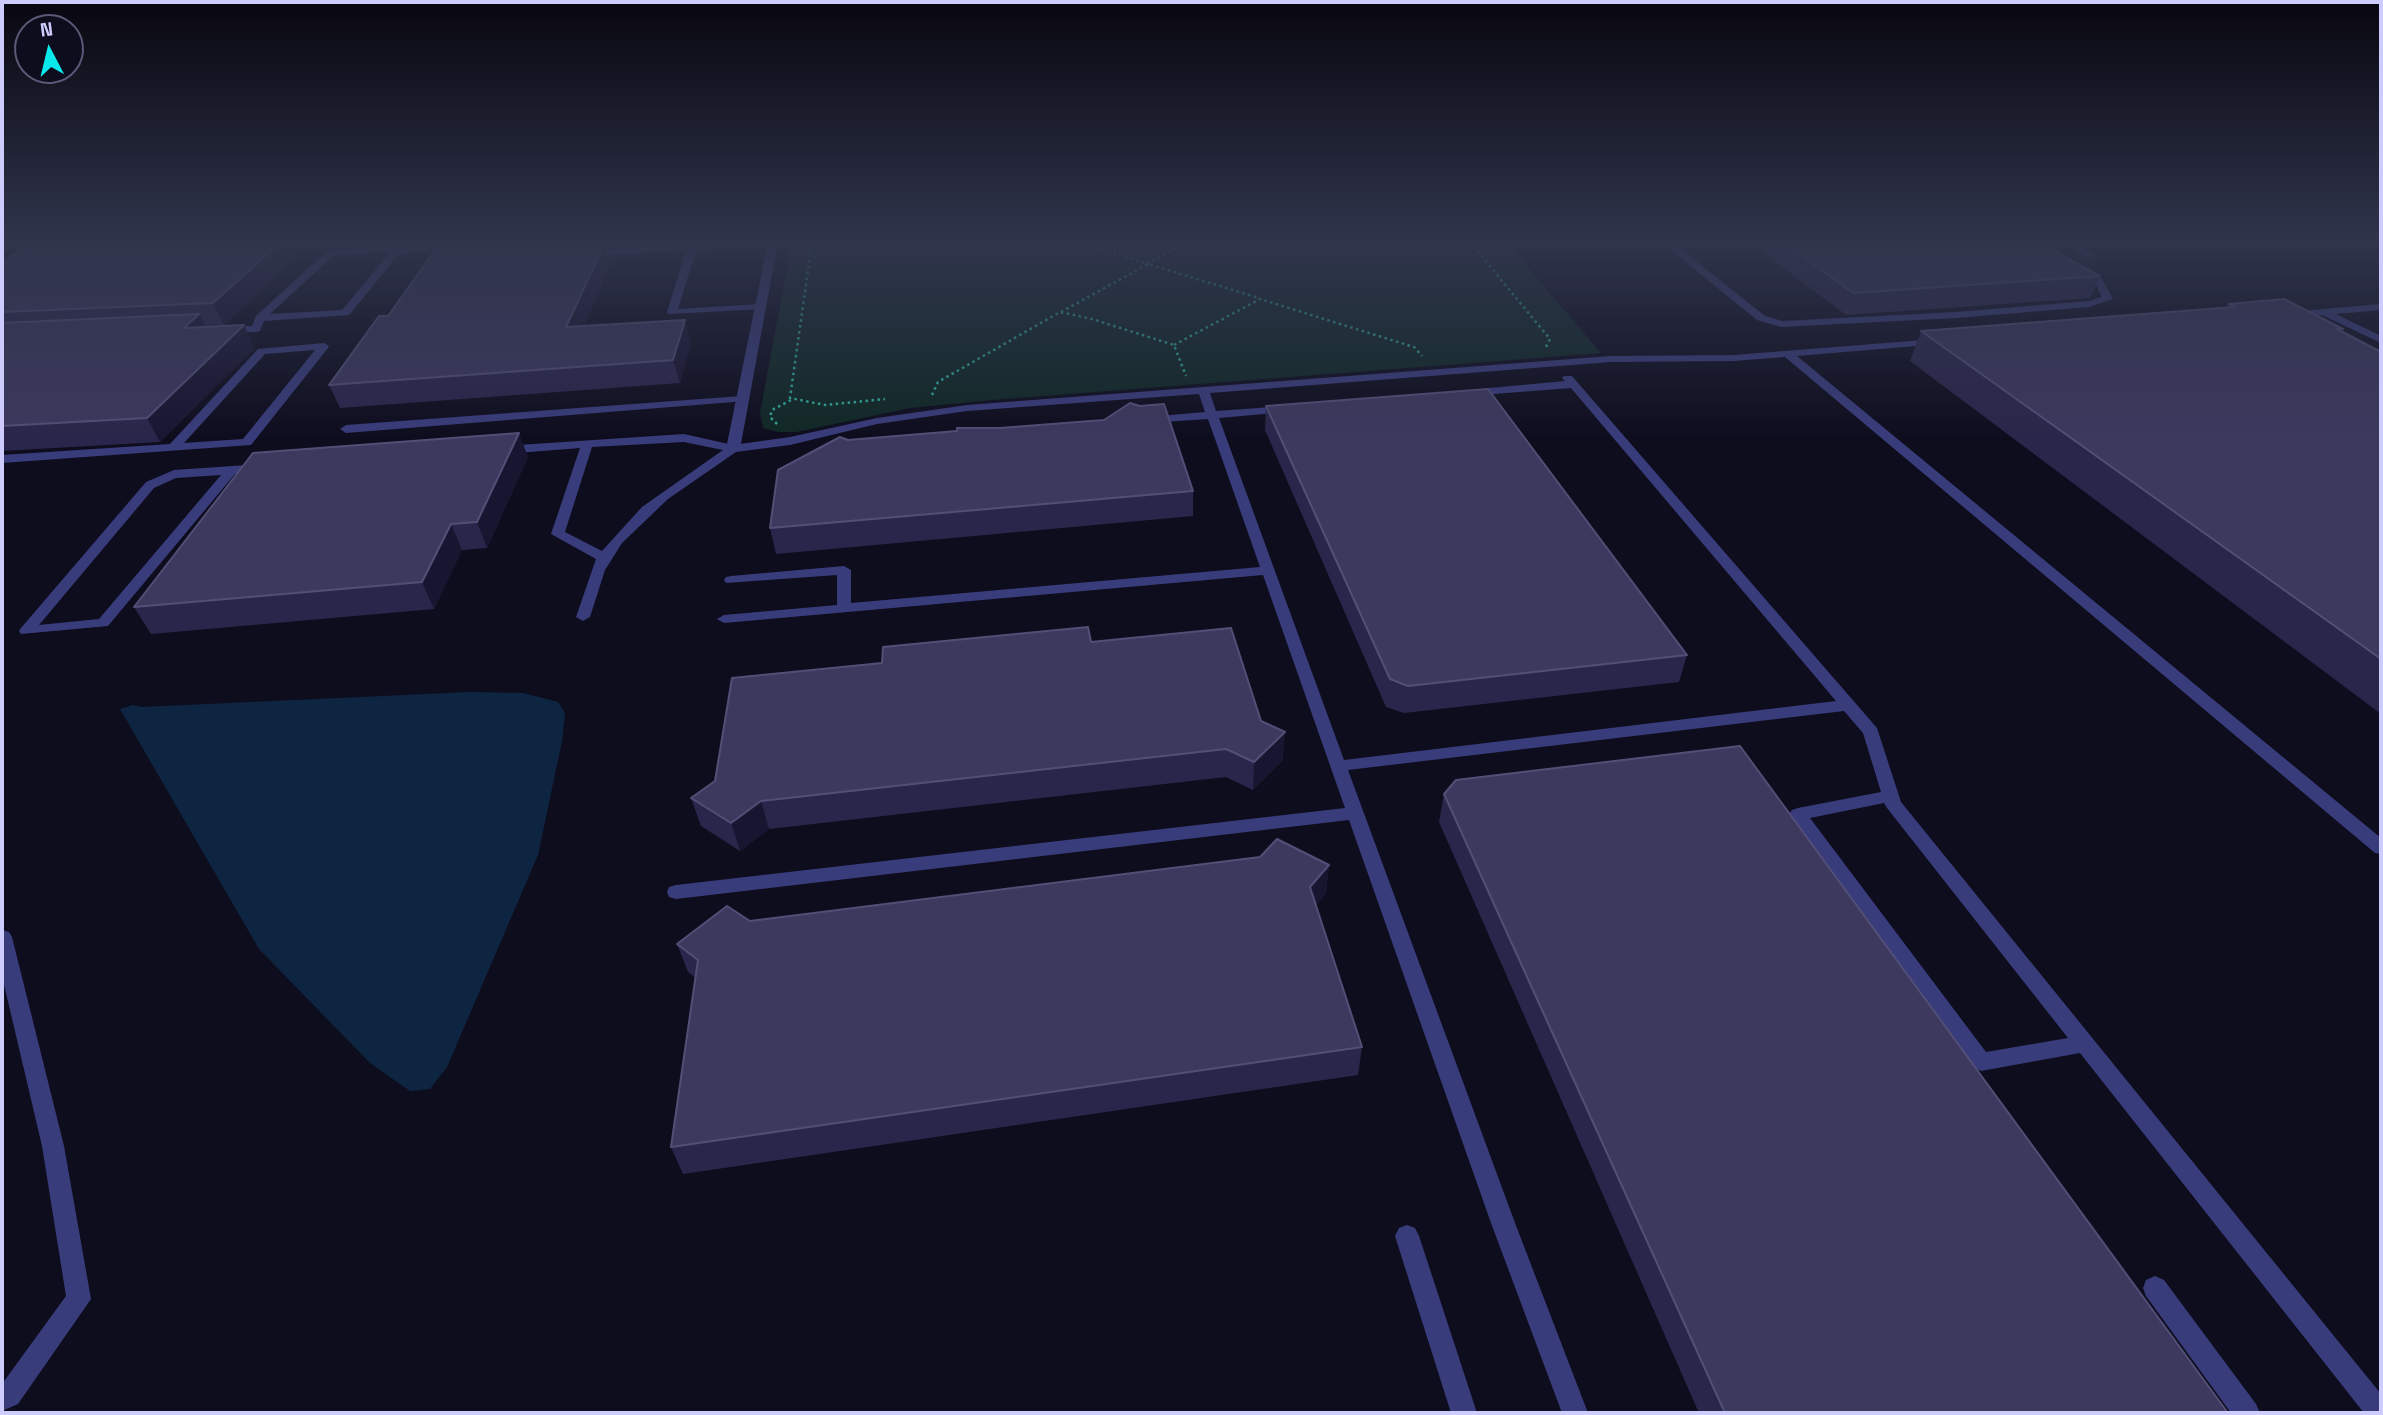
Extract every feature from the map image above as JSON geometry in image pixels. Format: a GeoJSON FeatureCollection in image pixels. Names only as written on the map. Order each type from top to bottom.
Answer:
{"type":"FeatureCollection","features":[{"type":"Feature","properties":{"kind":"street"},"geometry":{"type":"LineString","coordinates":[[733,449],[760,308]]}},
{"type":"Feature","properties":{"kind":"lane"},"geometry":{"type":"LineString","coordinates":[[216,331],[256,329],[260,318],[271,308]]}},
{"type":"Feature","properties":{"kind":"lane"},"geometry":{"type":"LineString","coordinates":[[260,318],[345,313],[349,308]]}},
{"type":"Feature","properties":{"kind":"lane"},"geometry":{"type":"LineString","coordinates":[[673,308],[672,312],[742,308]]}},
{"type":"Feature","properties":{"kind":"lane"},"geometry":{"type":"LineString","coordinates":[[1749,308],[1761,318],[1781,324],[2040,308]]}},
{"type":"Feature","properties":{"kind":"lane"},"geometry":{"type":"LineString","coordinates":[[2297,328],[2274,316],[2369,308]]}},
{"type":"Feature","properties":{"kind":"lane"},"geometry":{"type":"LineString","coordinates":[[2324,312],[2381,340]]}},
{"type":"Feature","properties":{"kind":"lane"},"geometry":{"type":"LineString","coordinates":[[491,451],[684,438],[733,449],[790,441],[877,421],[967,408],[1555,363],[1788,354],[1955,341]]}},
{"type":"Feature","properties":{"kind":"lane"},"geometry":{"type":"LineString","coordinates":[[2,459],[247,442],[324,346],[262,351],[174,447]]}},
{"type":"Feature","properties":{"kind":"lane"},"geometry":{"type":"LineString","coordinates":[[1788,354],[2381,848]]}},
{"type":"Feature","properties":{"kind":"lane"},"geometry":{"type":"LineString","coordinates":[[1555,363],[1871,732],[1891,796],[1901,814],[2380,1413]]}},
{"type":"Feature","properties":{"kind":"lane"},"geometry":{"type":"LineString","coordinates":[[1451,395],[1574,384]]}},
{"type":"Feature","properties":{"kind":"lane"},"geometry":{"type":"LineString","coordinates":[[1203,390],[1575,1413]]}},
{"type":"Feature","properties":{"kind":"lane"},"geometry":{"type":"LineString","coordinates":[[346,429],[742,399]]}},
{"type":"Feature","properties":{"kind":"lane"},"geometry":{"type":"LineString","coordinates":[[1129,421],[1301,407]]}},
{"type":"Feature","properties":{"kind":"lane"},"geometry":{"type":"LineString","coordinates":[[841,429],[841,443]]}},
{"type":"Feature","properties":{"kind":"lane"},"geometry":{"type":"LineString","coordinates":[[587,444],[558,534],[603,557]]}},
{"type":"Feature","properties":{"kind":"lane"},"geometry":{"type":"LineString","coordinates":[[583,617],[603,557],[633,523],[697,472],[733,449]]}},
{"type":"Feature","properties":{"kind":"lane"},"geometry":{"type":"LineString","coordinates":[[231,470],[103,623],[26,631],[150,485],[174,474],[272,467]]}},
{"type":"Feature","properties":{"kind":"lane"},"geometry":{"type":"LineString","coordinates":[[724,619],[1268,569]]}},
{"type":"Feature","properties":{"kind":"lane"},"geometry":{"type":"LineString","coordinates":[[731,580],[844,570],[844,608]]}},
{"type":"Feature","properties":{"kind":"lane"},"geometry":{"type":"LineString","coordinates":[[1338,766],[1849,705]]}},
{"type":"Feature","properties":{"kind":"lane"},"geometry":{"type":"LineString","coordinates":[[1891,796],[1798,814],[1981,1062],[2085,1044]]}},
{"type":"Feature","properties":{"kind":"lane"},"geometry":{"type":"LineString","coordinates":[[676,892],[1355,813]]}},
{"type":"Feature","properties":{"kind":"lane"},"geometry":{"type":"LineString","coordinates":[[2,937],[53,1146],[79,1299],[9,1395],[2,1398]]}},
{"type":"Feature","properties":{"kind":"lane"},"geometry":{"type":"LineString","coordinates":[[1407,1236],[1464,1413]]}},
{"type":"Feature","properties":{"kind":"lane"},"geometry":{"type":"LineString","coordinates":[[2155,1287],[2247,1413]]}},
{"type":"Feature","properties":{"kind":"path"},"geometry":{"type":"LineString","coordinates":[[792,399],[791,388],[803,308]]}},
{"type":"Feature","properties":{"kind":"path"},"geometry":{"type":"LineString","coordinates":[[945,395],[931,396],[938,382],[1067,308]]}},
{"type":"Feature","properties":{"kind":"path"},"geometry":{"type":"LineString","coordinates":[[1060,312],[1092,319],[1174,345],[1243,308]]}},
{"type":"Feature","properties":{"kind":"path"},"geometry":{"type":"LineString","coordinates":[[1289,308],[1414,347],[1426,359],[1413,360]]}},
{"type":"Feature","properties":{"kind":"path"},"geometry":{"type":"LineString","coordinates":[[1524,308],[1550,339],[1548,346],[1541,349]]}},
{"type":"Feature","properties":{"kind":"path"},"geometry":{"type":"LineString","coordinates":[[1174,345],[1186,377]]}},
{"type":"Feature","properties":{"kind":"path"},"geometry":{"type":"LineString","coordinates":[[792,399],[801,404],[892,399]]}},
{"type":"Feature","properties":{"kind":"path"},"geometry":{"type":"LineString","coordinates":[[781,426],[773,423],[770,417],[772,410],[792,399]]}},
{"type":"Feature","properties":{"kind":"green space"},"geometry":{"type":"Polygon","coordinates":[[[780,308],[1563,308],[1601,353],[910,408],[797,432],[778,432],[763,428],[760,413],[780,308]]]}},
{"type":"Feature","properties":{"kind":"water"},"geometry":{"type":"Polygon","coordinates":[[[470,692],[523,693],[558,702],[565,713],[562,741],[538,855],[447,1067],[430,1089],[410,1091],[370,1063],[259,949],[120,709],[133,705],[142,707],[470,692]]]}},
{"type":"Feature","properties":{"kind":"building"},"geometry":{"type":"Polygon","coordinates":[[[2,308],[95,308],[2,312],[2,308]]]}},
{"type":"Feature","properties":{"kind":"building"},"geometry":{"type":"Polygon","coordinates":[[[394,308],[575,308],[566,327],[685,320],[673,360],[329,385],[379,316],[388,316],[394,308]]]}},
{"type":"Feature","properties":{"kind":"building"},"geometry":{"type":"Polygon","coordinates":[[[2221,308],[2302,308],[2381,352],[2381,659],[1921,331],[2221,308]]]}},
{"type":"Feature","properties":{"kind":"building"},"geometry":{"type":"Polygon","coordinates":[[[199,314],[184,328],[244,325],[147,418],[2,426],[2,323],[199,314]]]}},
{"type":"Feature","properties":{"kind":"building"},"geometry":{"type":"Polygon","coordinates":[[[1488,389],[1687,655],[1408,686],[1390,679],[1266,406],[1488,389]]]}},
{"type":"Feature","properties":{"kind":"building"},"geometry":{"type":"Polygon","coordinates":[[[1130,403],[1140,406],[1164,404],[1193,491],[770,528],[778,470],[840,437],[848,440],[957,431],[957,428],[1000,428],[1104,420],[1130,403]]]}},
{"type":"Feature","properties":{"kind":"building"},"geometry":{"type":"Polygon","coordinates":[[[519,433],[477,522],[451,524],[422,582],[134,607],[253,453],[519,433]]]}},
{"type":"Feature","properties":{"kind":"building"},"geometry":{"type":"Polygon","coordinates":[[[1088,627],[1091,642],[1231,628],[1261,721],[1285,732],[1254,762],[1226,749],[761,801],[731,823],[691,798],[715,781],[732,678],[882,663],[883,647],[1088,627]]]}},
{"type":"Feature","properties":{"kind":"building"},"geometry":{"type":"Polygon","coordinates":[[[1740,746],[2228,1413],[1725,1413],[1444,794],[1456,780],[1740,746]]]}},
{"type":"Feature","properties":{"kind":"building"},"geometry":{"type":"Polygon","coordinates":[[[1277,839],[1329,865],[1310,887],[1362,1047],[671,1147],[698,960],[677,944],[727,906],[750,921],[1260,857],[1277,839]]]}}]}
